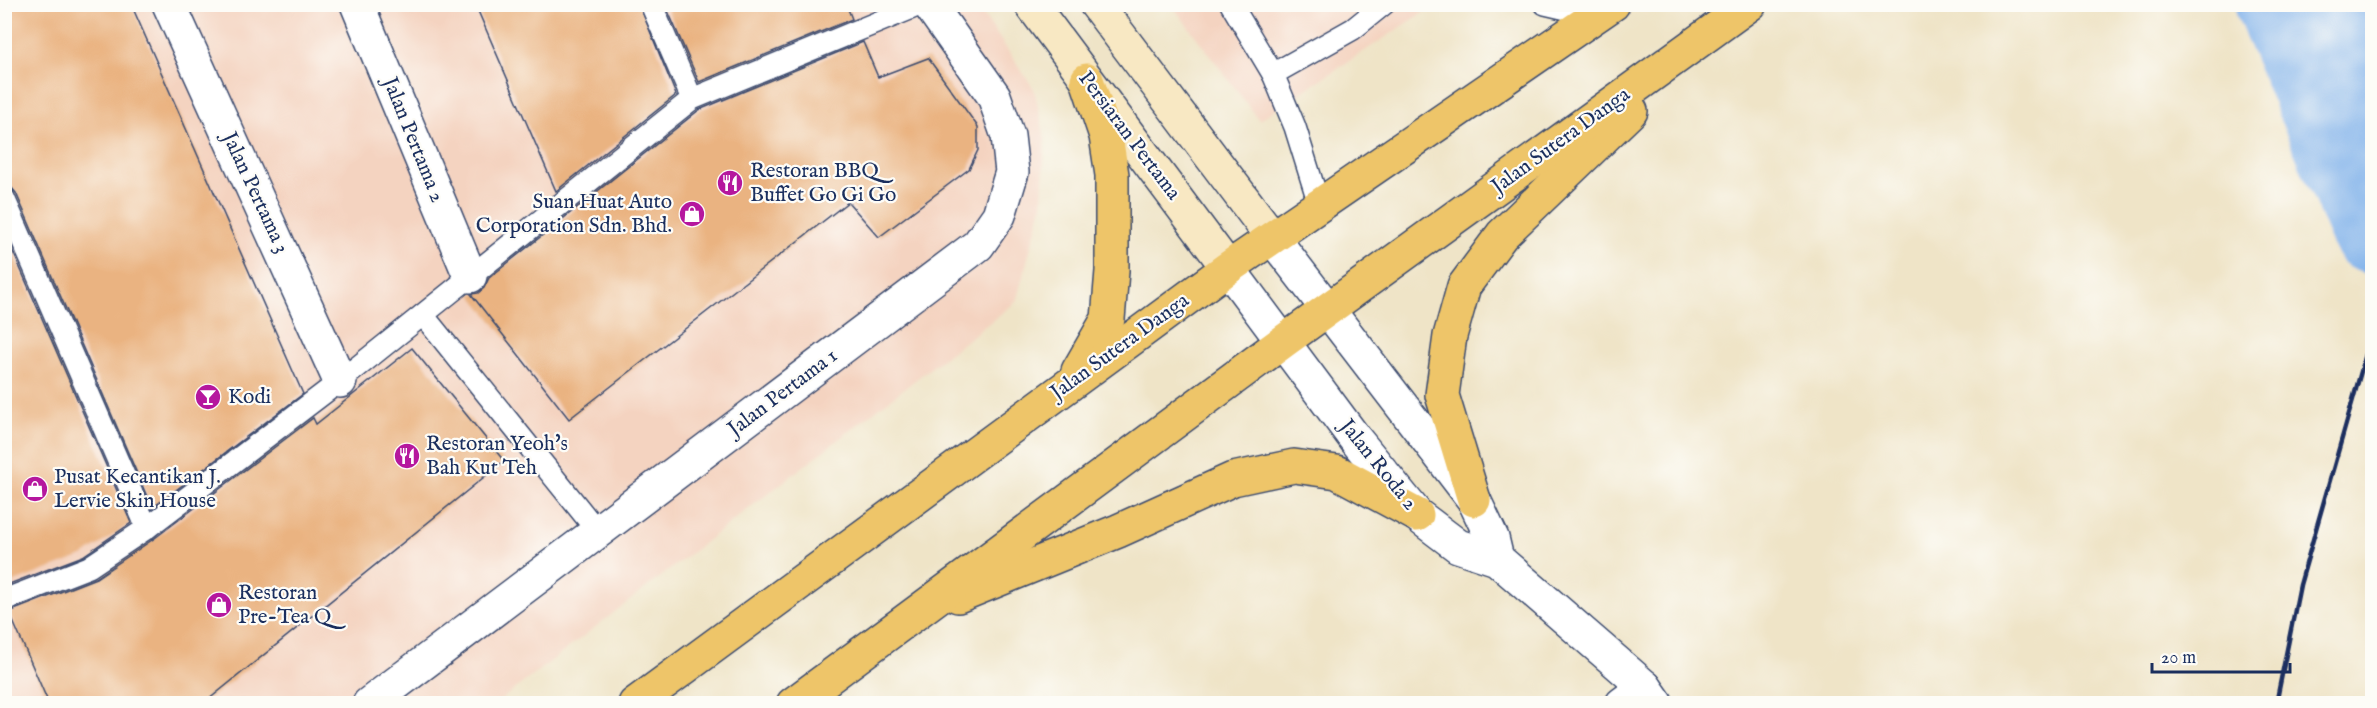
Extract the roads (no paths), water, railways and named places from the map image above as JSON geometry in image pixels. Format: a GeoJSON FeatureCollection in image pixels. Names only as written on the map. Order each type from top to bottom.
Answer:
{"type":"FeatureCollection","features":[{"type":"Feature","properties":{"kind":"main road","name":"Jalan Sutera Danga"},"geometry":{"type":"LineString","coordinates":[[793,704],[1284,341],[1750,4]]}},
{"type":"Feature","properties":{"kind":"main road","name":"Jalan Sutera Danga"},"geometry":{"type":"LineString","coordinates":[[635,704],[1228,268],[1605,10]]}},
{"type":"Feature","properties":{"kind":"main road"},"geometry":{"type":"LineString","coordinates":[[1474,500],[1442,395],[1450,336],[1464,286],[1502,235],[1719,27]]}},
{"type":"Feature","properties":{"kind":"main road"},"geometry":{"type":"LineString","coordinates":[[1071,383],[1108,319],[1112,271],[1112,174],[1107,136],[1087,80]]}},
{"type":"Feature","properties":{"kind":"main road"},"geometry":{"type":"LineString","coordinates":[[912,615],[1118,531],[1233,478],[1294,466],[1337,472],[1417,514]]}},
{"type":"Feature","properties":{"kind":"street","name":"Jalan Pertama 3"},"geometry":{"type":"LineString","coordinates":[[169,4],[340,381]]}},
{"type":"Feature","properties":{"kind":"street","name":"Jalan Pertama 2"},"geometry":{"type":"LineString","coordinates":[[357,4],[470,276]]}},
{"type":"Feature","properties":{"kind":"street","name":"Jalan Pertama 1"},"geometry":{"type":"LineString","coordinates":[[369,704],[978,245],[999,215],[1012,172],[1008,136],[994,96],[930,4]]}},
{"type":"Feature","properties":{"kind":"street","name":"Persiaran Pertama"},"geometry":{"type":"LineString","coordinates":[[1031,4],[1228,268]]}},
{"type":"Feature","properties":{"kind":"street"},"geometry":{"type":"LineString","coordinates":[[1096,4],[1474,500],[1492,538],[1497,559]]}},
{"type":"Feature","properties":{"kind":"street","name":"Jalan Roda 2"},"geometry":{"type":"LineString","coordinates":[[1228,268],[1356,440],[1417,514],[1458,546],[1497,559],[1641,698]]}},
{"type":"Feature","properties":{"kind":"lane"},"geometry":{"type":"LineString","coordinates":[[651,4],[692,99]]}},
{"type":"Feature","properties":{"kind":"lane"},"geometry":{"type":"LineString","coordinates":[[4,600],[89,567],[147,528],[340,381],[692,99],[922,4]]}},
{"type":"Feature","properties":{"kind":"lane"},"geometry":{"type":"LineString","coordinates":[[1231,4],[1273,74],[1295,127],[1319,204]]}},
{"type":"Feature","properties":{"kind":"lane"},"geometry":{"type":"LineString","coordinates":[[1273,74],[1353,29],[1384,4]]}},
{"type":"Feature","properties":{"kind":"lane"},"geometry":{"type":"LineString","coordinates":[[1545,4],[1605,10]]}},
{"type":"Feature","properties":{"kind":"lane"},"geometry":{"type":"LineString","coordinates":[[4,198],[147,528]]}},
{"type":"Feature","properties":{"kind":"lane"},"geometry":{"type":"LineString","coordinates":[[423,315],[598,532]]}},
{"type":"Feature","properties":{"kind":"water"},"geometry":{"type":"Polygon","coordinates":[[[2276,5],[2372,5],[2372,233],[2276,5]]]}},
{"type":"Feature","properties":{"kind":"waterway"},"geometry":{"type":"LineString","coordinates":[[2276,4],[2372,233]]}},
{"type":"Feature","properties":{"kind":"railway"},"geometry":{"type":"LineString","coordinates":[[2276,704],[2300,585],[2372,333]]}},
{"type":"Feature","properties":{"kind":"place","name":"Restoran BBQ Buffet Go Gi Go"},"geometry":{"type":"Point","coordinates":[730,183]}},
{"type":"Feature","properties":{"kind":"place","name":"Suan Huat Auto Corporation Sdn. Bhd."},"geometry":{"type":"Point","coordinates":[692,214]}},
{"type":"Feature","properties":{"kind":"place","name":"Kodi"},"geometry":{"type":"Point","coordinates":[208,397]}},
{"type":"Feature","properties":{"kind":"place","name":"Restoran Yeoh's Bah Kut Teh"},"geometry":{"type":"Point","coordinates":[407,456]}},
{"type":"Feature","properties":{"kind":"place","name":"Pusat Kecantikan J. Lervie Skin House"},"geometry":{"type":"Point","coordinates":[35,489]}},
{"type":"Feature","properties":{"kind":"place","name":"Restoran Pre-Tea Q"},"geometry":{"type":"Point","coordinates":[219,605]}}]}
